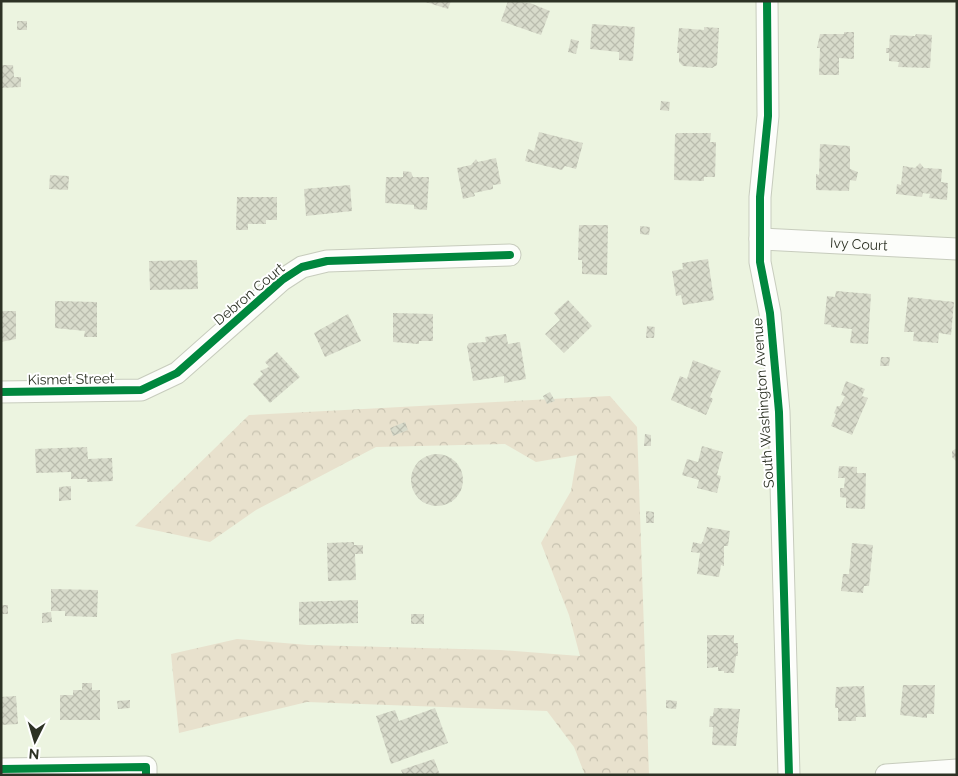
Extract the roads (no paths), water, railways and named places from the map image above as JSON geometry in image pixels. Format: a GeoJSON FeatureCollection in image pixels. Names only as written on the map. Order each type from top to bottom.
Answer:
{"type":"FeatureCollection","features":[{"type":"Feature","properties":{"kind":"street","name":"South Washington Avenue"},"geometry":{"type":"LineString","coordinates":[[767,1],[768,116],[760,197],[760,262],[770,313],[779,412],[789,775]]}},
{"type":"Feature","properties":{"kind":"street","name":"Ivy Court"},"geometry":{"type":"LineString","coordinates":[[760,239],[957,249]]}},
{"type":"Feature","properties":{"kind":"street","name":"Debron Court"},"geometry":{"type":"LineString","coordinates":[[141,390],[177,373],[282,280],[302,267],[327,261],[510,255]]}},
{"type":"Feature","properties":{"kind":"street","name":"Kismet Street"},"geometry":{"type":"LineString","coordinates":[[1,392],[141,390]]}},
{"type":"Feature","properties":{"kind":"street"},"geometry":{"type":"LineString","coordinates":[[1,769],[146,771]]}},
{"type":"Feature","properties":{"kind":"street"},"geometry":{"type":"LineString","coordinates":[[886,775],[957,770]]}}]}
